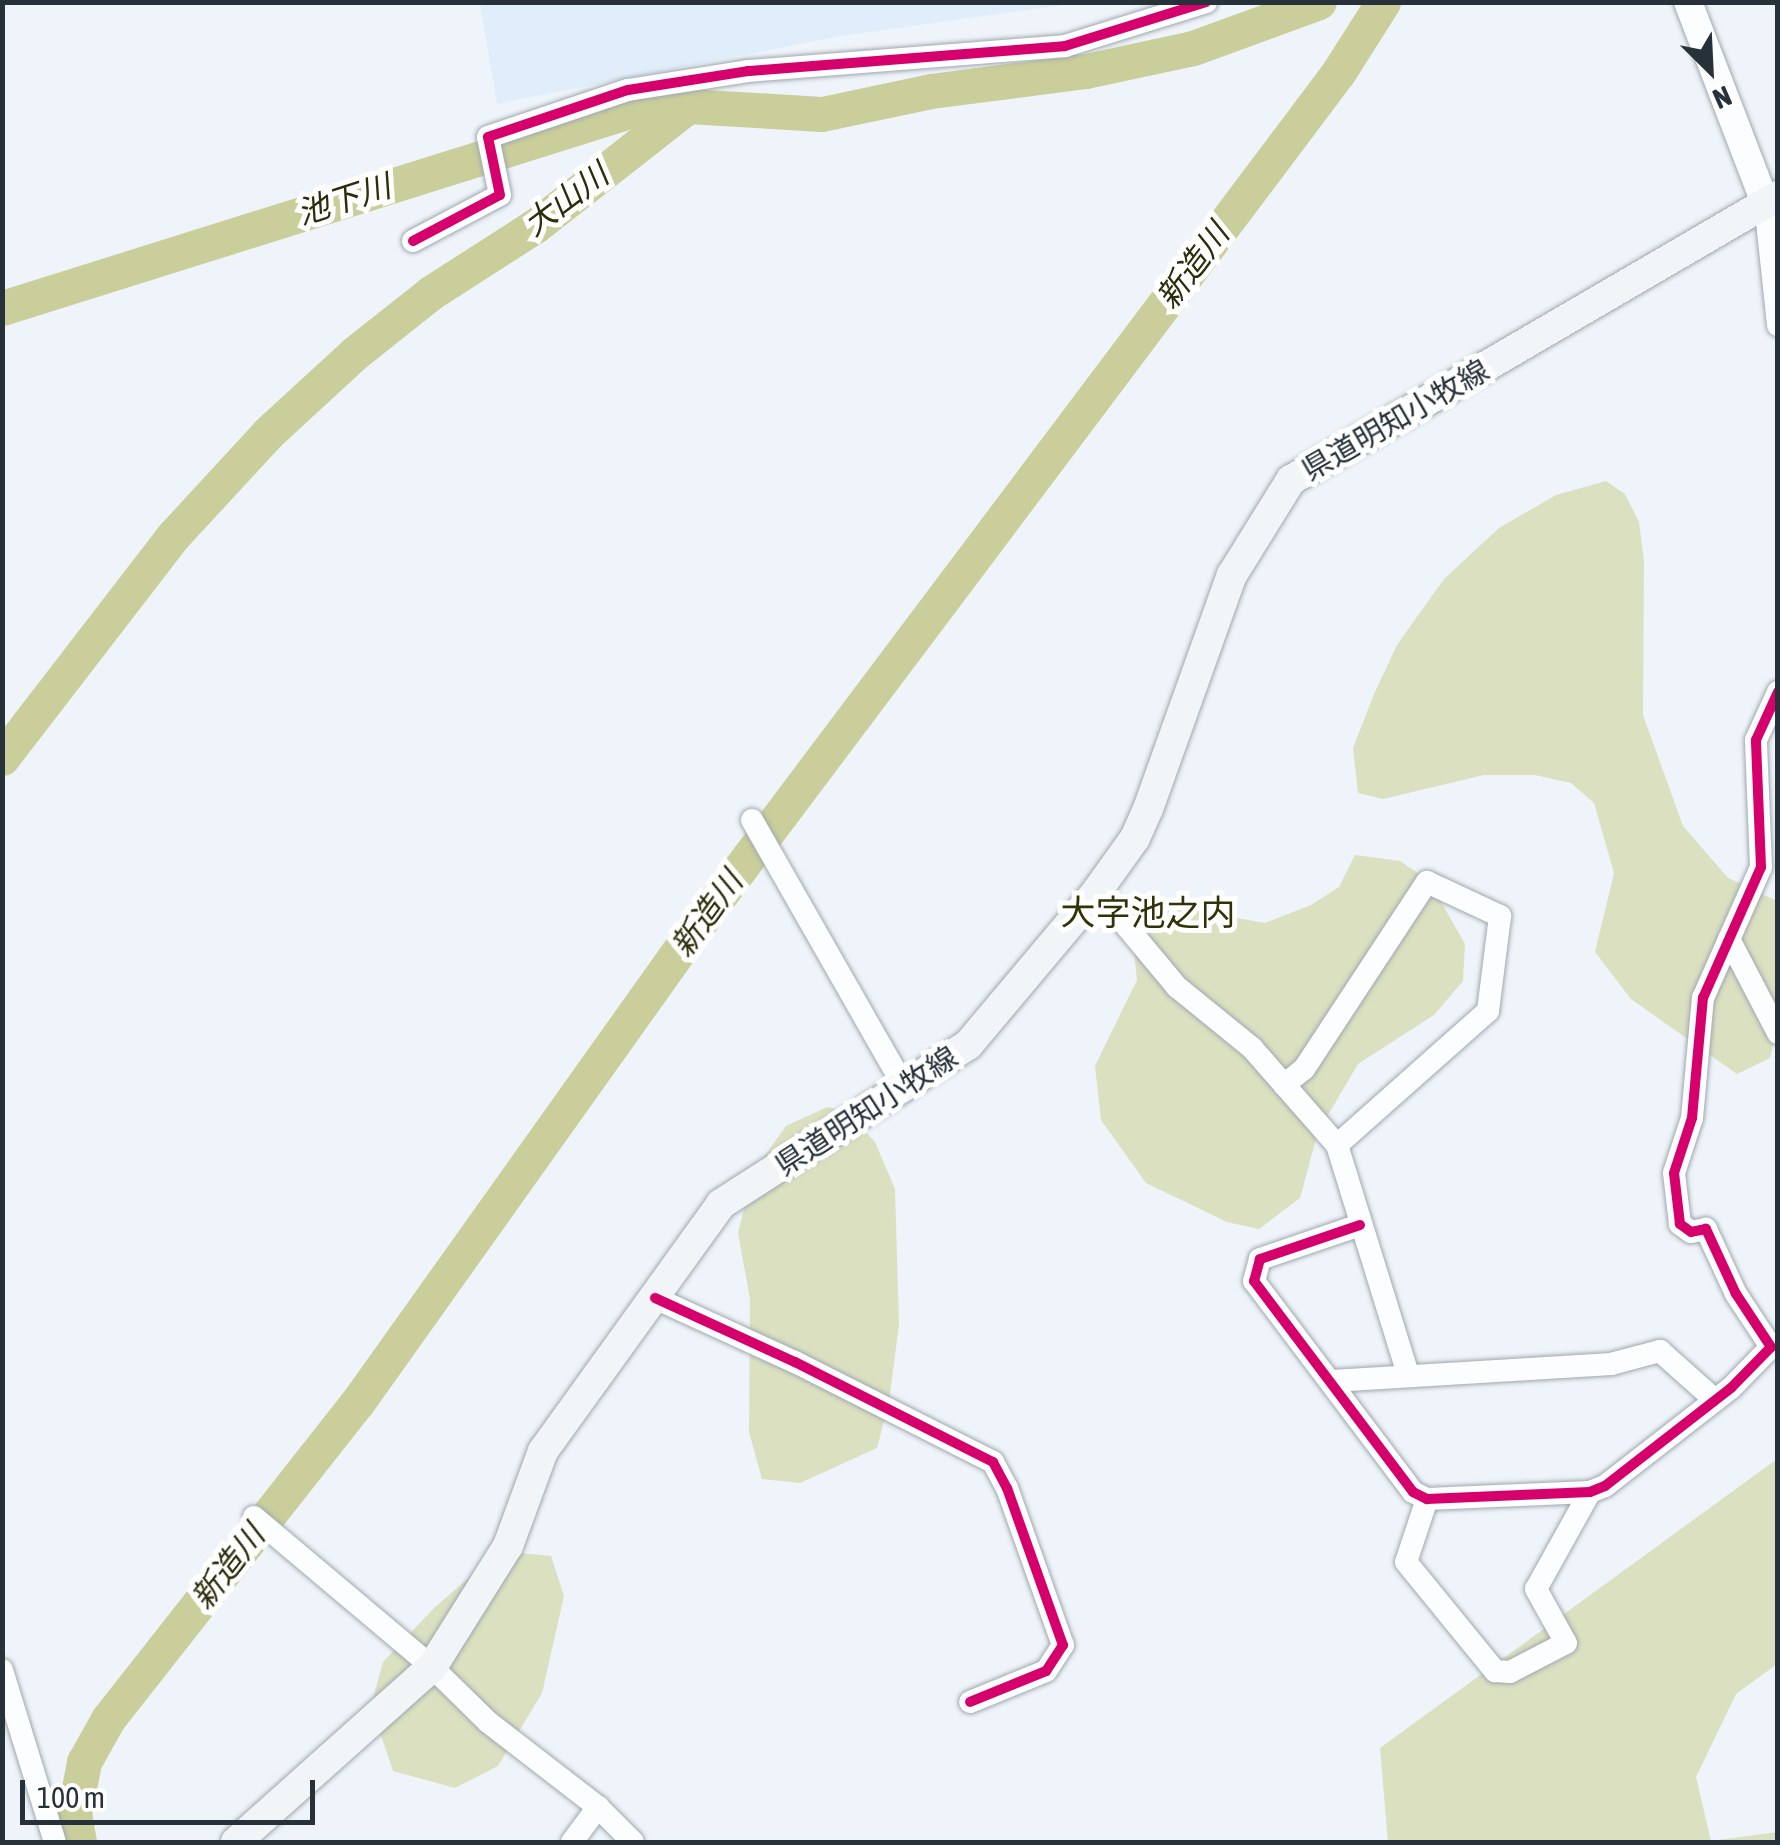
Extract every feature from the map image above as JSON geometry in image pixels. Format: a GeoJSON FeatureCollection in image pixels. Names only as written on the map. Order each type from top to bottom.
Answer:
{"type":"FeatureCollection","features":[{"type":"Feature","properties":{"kind":"main road","name":"県道明知小牧線"},"geometry":{"type":"LineString","coordinates":[[236,1842],[432,1667],[508,1546],[543,1451],[721,1204],[968,1045],[1098,891],[1135,838],[1148,809],[1232,575],[1291,480],[1772,199]]}},
{"type":"Feature","properties":{"kind":"street"},"geometry":{"type":"LineString","coordinates":[[413,241],[500,195],[488,137],[628,90],[748,72],[1065,46],[1206,2]]}},
{"type":"Feature","properties":{"kind":"street"},"geometry":{"type":"LineString","coordinates":[[1688,2],[1772,199],[1778,324]]}},
{"type":"Feature","properties":{"kind":"street"},"geometry":{"type":"LineString","coordinates":[[1360,1225],[1260,1258],[1254,1280],[1413,1492],[1427,1499],[1590,1492],[1605,1486],[1715,1400],[1771,1346],[1736,1294],[1706,1230],[1691,1232],[1680,1224],[1674,1174],[1692,1118],[1703,998],[1761,867],[1756,740],[1778,692]]}},
{"type":"Feature","properties":{"kind":"street"},"geometry":{"type":"LineString","coordinates":[[752,820],[905,1088]]}},
{"type":"Feature","properties":{"kind":"street"},"geometry":{"type":"LineString","coordinates":[[1284,1085],[1304,1069],[1426,882],[1500,916],[1488,1010],[1337,1145]]}},
{"type":"Feature","properties":{"kind":"street"},"geometry":{"type":"LineString","coordinates":[[1098,891],[1177,987],[1252,1048],[1337,1145],[1408,1374]]}},
{"type":"Feature","properties":{"kind":"street"},"geometry":{"type":"LineString","coordinates":[[1728,939],[1778,1033]]}},
{"type":"Feature","properties":{"kind":"street"},"geometry":{"type":"LineString","coordinates":[[655,1298],[993,1462],[1014,1506],[1063,1645],[1046,1671],[970,1702]]}},
{"type":"Feature","properties":{"kind":"street"},"geometry":{"type":"LineString","coordinates":[[1332,1381],[1610,1364],[1660,1350],[1715,1400]]}},
{"type":"Feature","properties":{"kind":"street"},"geometry":{"type":"LineString","coordinates":[[1427,1499],[1406,1562],[1495,1671],[1510,1672],[1566,1643],[1536,1590],[1590,1492]]}},
{"type":"Feature","properties":{"kind":"street"},"geometry":{"type":"LineString","coordinates":[[254,1517],[432,1667],[488,1722],[598,1807],[633,1842]]}},
{"type":"Feature","properties":{"kind":"street"},"geometry":{"type":"LineString","coordinates":[[2,1670],[55,1842]]}},
{"type":"Feature","properties":{"kind":"street"},"geometry":{"type":"LineString","coordinates":[[572,1842],[598,1807]]}},
{"type":"Feature","properties":{"kind":"shaded area"},"geometry":{"type":"Polygon","coordinates":[[[480,2],[1077,3],[840,36],[497,104],[480,2]]]}},
{"type":"Feature","properties":{"kind":"green space"},"geometry":{"type":"Polygon","coordinates":[[[1606,481],[1625,494],[1639,522],[1644,561],[1643,715],[1683,826],[1728,878],[1777,901],[1778,1026],[1770,1058],[1737,1074],[1631,999],[1595,952],[1614,873],[1594,803],[1571,783],[1535,775],[1484,775],[1383,799],[1358,793],[1353,748],[1374,694],[1397,645],[1444,579],[1499,528],[1556,495],[1606,481]]]}},
{"type":"Feature","properties":{"kind":"green space"},"geometry":{"type":"Polygon","coordinates":[[[1355,855],[1400,861],[1440,888],[1436,893],[1465,944],[1463,981],[1434,1015],[1358,1064],[1318,1132],[1300,1198],[1259,1229],[1227,1222],[1146,1183],[1101,1120],[1095,1066],[1137,980],[1133,940],[1117,903],[1131,899],[1265,923],[1311,905],[1339,887],[1355,855]]]}},
{"type":"Feature","properties":{"kind":"green space"},"geometry":{"type":"Polygon","coordinates":[[[827,1107],[847,1111],[875,1142],[895,1189],[899,1325],[889,1401],[877,1448],[800,1483],[762,1479],[749,1432],[750,1299],[738,1233],[753,1172],[786,1126],[827,1107]]]}},
{"type":"Feature","properties":{"kind":"green space"},"geometry":{"type":"Polygon","coordinates":[[[1777,1459],[1777,1664],[1736,1694],[1696,1777],[1711,1841],[1777,1832],[1777,1842],[1388,1842],[1380,1748],[1777,1459]]]}},
{"type":"Feature","properties":{"kind":"green space"},"geometry":{"type":"Polygon","coordinates":[[[500,1551],[551,1556],[564,1596],[542,1693],[498,1766],[455,1788],[393,1771],[371,1706],[383,1662],[435,1607],[500,1551]]]}},
{"type":"Feature","properties":{"kind":"waterway","name":"池下川"},"geometry":{"type":"LineString","coordinates":[[2,308],[633,110],[688,106],[822,114],[931,91],[1086,71],[1193,48],[1319,2]]}},
{"type":"Feature","properties":{"kind":"waterway","name":"新造川"},"geometry":{"type":"LineString","coordinates":[[79,1842],[74,1814],[84,1762],[108,1719],[357,1403],[693,931],[1338,73],[1383,2]]}},
{"type":"Feature","properties":{"kind":"waterway","name":"大山川"},"geometry":{"type":"LineString","coordinates":[[2,758],[174,535],[268,433],[355,353],[432,292],[535,226],[688,106]]}},
{"type":"Feature","properties":{"kind":"cycle path"},"geometry":{"type":"LineString","coordinates":[[413,241],[500,195],[488,137],[628,90],[748,71],[1065,46],[1206,2]]}},
{"type":"Feature","properties":{"kind":"cycle path"},"geometry":{"type":"LineString","coordinates":[[1360,1225],[1260,1259],[1254,1281],[1413,1492],[1427,1499],[1590,1492],[1605,1486],[1731,1388],[1771,1347],[1736,1294],[1706,1229],[1691,1232],[1680,1224],[1674,1173],[1692,1118],[1703,998],[1761,867],[1756,740],[1778,692]]}},
{"type":"Feature","properties":{"kind":"cycle path"},"geometry":{"type":"LineString","coordinates":[[655,1298],[795,1362],[993,1462],[1007,1488],[1063,1645],[1046,1671],[970,1702]]}},
{"type":"Feature","properties":{"kind":"district","name":"大字池之内"},"geometry":{"type":"Point","coordinates":[1148,912]}}]}
